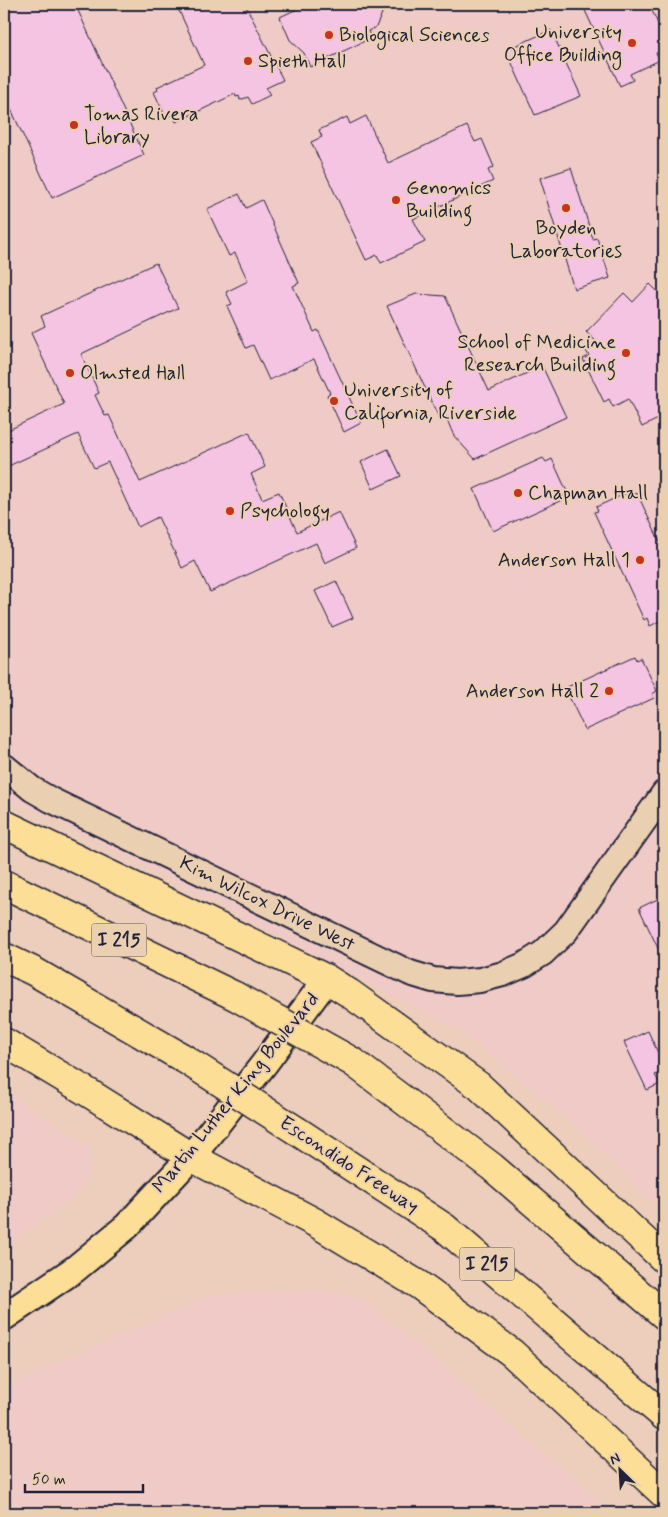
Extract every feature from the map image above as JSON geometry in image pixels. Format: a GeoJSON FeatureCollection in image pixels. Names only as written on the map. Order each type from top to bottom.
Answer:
{"type":"FeatureCollection","features":[{"type":"Feature","properties":{"kind":"highway"},"geometry":{"type":"LineString","coordinates":[[4,824],[327,979],[349,993],[479,1086],[664,1259]]}},
{"type":"Feature","properties":{"kind":"highway","name":"I 215"},"geometry":{"type":"LineString","coordinates":[[4,884],[235,996],[353,1062],[492,1167],[664,1315]]}},
{"type":"Feature","properties":{"kind":"highway","name":"Escondido Freeway"},"geometry":{"type":"LineString","coordinates":[[4,957],[35,972],[183,1058],[445,1228],[664,1416]]}},
{"type":"Feature","properties":{"kind":"highway"},"geometry":{"type":"LineString","coordinates":[[4,1042],[191,1157],[316,1223],[419,1285],[512,1354],[664,1494]]}},
{"type":"Feature","properties":{"kind":"main road","name":"Martin Luther King Boulevard"},"geometry":{"type":"LineString","coordinates":[[4,1317],[75,1269],[127,1226],[191,1157],[264,1064],[327,979]]}},
{"type":"Feature","properties":{"kind":"street","name":"Kim Wilcox Drive West"},"geometry":{"type":"LineString","coordinates":[[4,766],[32,789],[52,800],[410,973],[433,980],[457,982],[480,980],[503,974],[524,965],[543,952],[566,931],[664,793]]}},
{"type":"Feature","properties":{"kind":"shaded area","name":"University of California, Riverside"},"geometry":{"type":"Polygon","coordinates":[[[4,4],[664,4],[664,1213],[582,1131],[462,1032],[55,820],[4,799],[4,4]]]}},
{"type":"Feature","properties":{"kind":"shaded area"},"geometry":{"type":"Polygon","coordinates":[[[4,1090],[91,1148],[89,1177],[79,1193],[4,1249],[4,1090]]]}},
{"type":"Feature","properties":{"kind":"shaded area"},"geometry":{"type":"Polygon","coordinates":[[[327,1290],[367,1302],[613,1513],[4,1513],[4,1387],[212,1295],[327,1290]]]}},
{"type":"Feature","properties":{"kind":"building","name":"Tomas Rivera Library"},"geometry":{"type":"Polygon","coordinates":[[[4,4],[75,4],[144,155],[52,198],[4,94],[4,4]]]}},
{"type":"Feature","properties":{"kind":"building","name":"Spieth Hall"},"geometry":{"type":"Polygon","coordinates":[[[176,4],[245,4],[283,80],[266,88],[270,95],[252,104],[248,97],[240,100],[239,96],[236,97],[235,94],[176,122],[173,114],[166,118],[154,92],[158,90],[157,87],[204,65],[176,4]]]}},
{"type":"Feature","properties":{"kind":"building","name":"Biological Sciences"},"geometry":{"type":"Polygon","coordinates":[[[297,4],[386,4],[376,27],[368,31],[371,38],[310,67],[304,53],[290,40],[280,17],[299,8],[297,4]]]}},
{"type":"Feature","properties":{"kind":"building","name":"University Office Building"},"geometry":{"type":"Polygon","coordinates":[[[582,4],[649,4],[664,37],[664,49],[656,53],[660,60],[630,74],[633,80],[620,86],[582,4]]]}},
{"type":"Feature","properties":{"kind":"building"},"geometry":{"type":"Polygon","coordinates":[[[551,30],[581,96],[535,115],[506,50],[551,30]]]}},
{"type":"Feature","properties":{"kind":"building","name":"Genomics Building"},"geometry":{"type":"Polygon","coordinates":[[[366,116],[388,163],[467,126],[475,142],[482,139],[494,167],[488,170],[493,181],[413,219],[425,242],[381,263],[377,255],[366,260],[311,142],[322,137],[319,130],[347,117],[350,124],[366,116]]]}},
{"type":"Feature","properties":{"kind":"building","name":"Boyden Laboratories"},"geometry":{"type":"Polygon","coordinates":[[[571,168],[593,239],[597,238],[610,278],[574,289],[540,178],[571,168]]]}},
{"type":"Feature","properties":{"kind":"building"},"geometry":{"type":"Polygon","coordinates":[[[239,194],[246,208],[262,200],[299,283],[293,286],[314,332],[318,330],[361,423],[344,432],[327,395],[330,393],[314,359],[269,380],[253,345],[246,348],[227,306],[232,304],[226,292],[248,281],[235,253],[229,256],[207,209],[239,194]]]}},
{"type":"Feature","properties":{"kind":"building"},"geometry":{"type":"Polygon","coordinates":[[[156,263],[178,308],[81,354],[99,393],[95,395],[105,416],[109,415],[140,482],[249,432],[265,467],[251,474],[262,499],[279,492],[297,532],[339,512],[356,548],[325,563],[316,543],[210,592],[195,561],[182,568],[158,517],[138,527],[108,462],[94,468],[78,434],[4,468],[4,432],[64,404],[31,333],[45,326],[41,316],[156,263]]]}},
{"type":"Feature","properties":{"kind":"building","name":"School of Medicine Research Building"},"geometry":{"type":"Polygon","coordinates":[[[650,284],[664,298],[664,416],[642,427],[628,399],[613,407],[609,399],[604,402],[583,359],[589,356],[585,349],[598,343],[586,332],[624,293],[633,302],[650,284]]]}},
{"type":"Feature","properties":{"kind":"building"},"geometry":{"type":"Polygon","coordinates":[[[416,294],[445,296],[489,391],[542,366],[566,417],[475,459],[454,436],[445,415],[439,418],[387,306],[416,294]]]}},
{"type":"Feature","properties":{"kind":"building"},"geometry":{"type":"Polygon","coordinates":[[[388,449],[401,476],[373,489],[361,462],[388,449]]]}},
{"type":"Feature","properties":{"kind":"building","name":"Chapman Hall"},"geometry":{"type":"Polygon","coordinates":[[[543,458],[546,462],[552,459],[568,494],[561,497],[562,500],[493,531],[474,489],[543,458]]]}},
{"type":"Feature","properties":{"kind":"building","name":"Anderson Hall 1"},"geometry":{"type":"Polygon","coordinates":[[[631,491],[633,495],[637,493],[664,551],[664,619],[650,626],[647,618],[644,620],[594,512],[598,511],[596,507],[631,491]]]}},
{"type":"Feature","properties":{"kind":"building"},"geometry":{"type":"Polygon","coordinates":[[[336,581],[353,618],[332,627],[315,591],[336,581]]]}},
{"type":"Feature","properties":{"kind":"building","name":"Anderson Hall 2"},"geometry":{"type":"Polygon","coordinates":[[[635,656],[637,660],[641,658],[657,691],[652,694],[654,698],[585,730],[565,688],[635,656]]]}},
{"type":"Feature","properties":{"kind":"building"},"geometry":{"type":"Polygon","coordinates":[[[664,896],[664,961],[639,908],[664,896]]]}},
{"type":"Feature","properties":{"kind":"building"},"geometry":{"type":"Polygon","coordinates":[[[648,1031],[664,1066],[664,1071],[655,1075],[660,1084],[647,1090],[624,1042],[648,1031]]]}},
{"type":"Feature","properties":{"kind":"place","name":"Biological Sciences"},"geometry":{"type":"Point","coordinates":[329,35]}},
{"type":"Feature","properties":{"kind":"place","name":"University Office Building"},"geometry":{"type":"Point","coordinates":[632,43]}},
{"type":"Feature","properties":{"kind":"place","name":"Spieth Hall"},"geometry":{"type":"Point","coordinates":[248,61]}},
{"type":"Feature","properties":{"kind":"place","name":"Tomas Rivera Library"},"geometry":{"type":"Point","coordinates":[74,125]}},
{"type":"Feature","properties":{"kind":"place","name":"Genomics Building"},"geometry":{"type":"Point","coordinates":[396,200]}},
{"type":"Feature","properties":{"kind":"place","name":"Boyden Laboratories"},"geometry":{"type":"Point","coordinates":[566,208]}},
{"type":"Feature","properties":{"kind":"place","name":"School of Medicine Research Building"},"geometry":{"type":"Point","coordinates":[626,353]}},
{"type":"Feature","properties":{"kind":"place","name":"Olmsted Hall"},"geometry":{"type":"Point","coordinates":[70,373]}},
{"type":"Feature","properties":{"kind":"place","name":"University of California, Riverside"},"geometry":{"type":"Point","coordinates":[334,401]}},
{"type":"Feature","properties":{"kind":"place","name":"Chapman Hall"},"geometry":{"type":"Point","coordinates":[518,493]}},
{"type":"Feature","properties":{"kind":"place","name":"Psychology"},"geometry":{"type":"Point","coordinates":[230,511]}},
{"type":"Feature","properties":{"kind":"place","name":"Anderson Hall 1"},"geometry":{"type":"Point","coordinates":[640,560]}},
{"type":"Feature","properties":{"kind":"place","name":"Anderson Hall 2"},"geometry":{"type":"Point","coordinates":[609,691]}}]}
